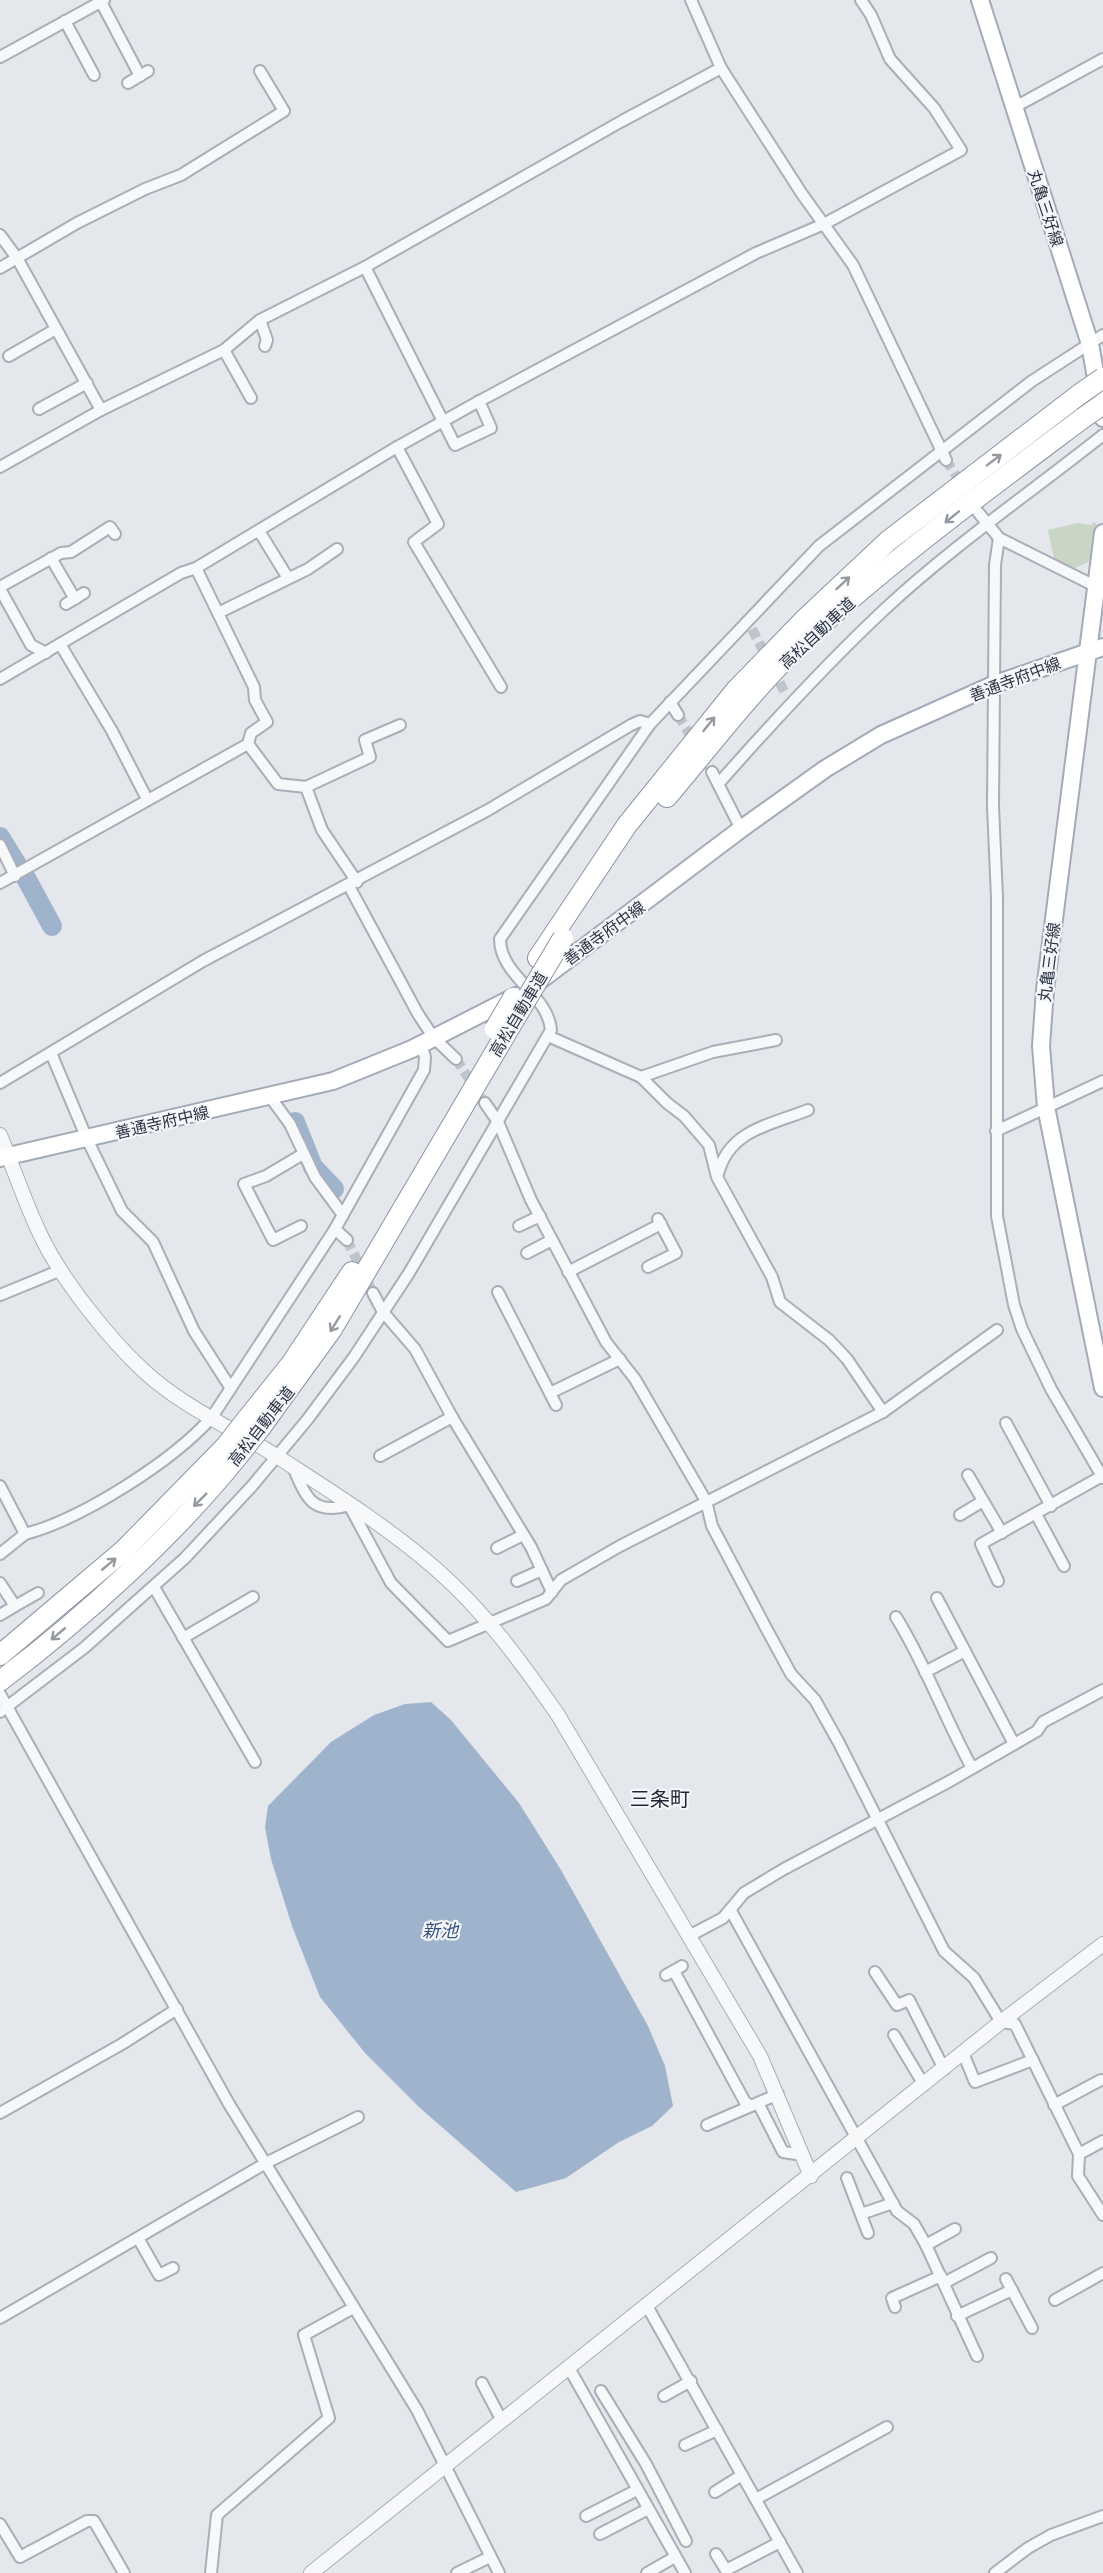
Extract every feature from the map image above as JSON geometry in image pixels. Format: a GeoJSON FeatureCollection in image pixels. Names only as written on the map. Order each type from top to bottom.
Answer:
{"type":"FeatureCollection","features":[{"type":"Feature","properties":{"kind":"highway","name":"高松自動車道"},"geometry":{"type":"LineString","coordinates":[[254,1423],[372,1244],[538,958],[627,825],[736,690],[806,618],[888,541],[1103,378]]}},
{"type":"Feature","properties":{"kind":"highway","name":"高松自動車道"},"geometry":{"type":"LineString","coordinates":[[0,1655],[123,1551],[232,1451],[332,1329],[563,938],[637,833],[745,704],[811,634],[970,502],[1103,404]]}},
{"type":"Feature","properties":{"kind":"highway","name":"高松自動車道"},"geometry":{"type":"LineString","coordinates":[[0,1681],[89,1608],[136,1564],[218,1481],[232,1451]]}},
{"type":"Feature","properties":{"kind":"main road","name":"丸亀三好線"},"geometry":{"type":"LineString","coordinates":[[980,0],[1013,108],[1096,340],[1103,418]]}},
{"type":"Feature","properties":{"kind":"main road","name":"丸亀三好線"},"geometry":{"type":"LineString","coordinates":[[1103,533],[1095,586],[1095,650],[1042,1019],[1041,1046],[1046,1107],[1103,1388]]}},
{"type":"Feature","properties":{"kind":"main road","name":"善通寺府中線"},"geometry":{"type":"LineString","coordinates":[[4,1157],[271,1098],[333,1082],[427,1041],[527,989],[618,924],[741,829],[825,768],[882,735],[995,684],[1095,650]]}},
{"type":"Feature","properties":{"kind":"street"},"geometry":{"type":"LineString","coordinates":[[691,0],[721,68],[853,265],[944,455]]}},
{"type":"Feature","properties":{"kind":"street"},"geometry":{"type":"LineString","coordinates":[[0,679],[181,573],[196,568],[396,447],[479,401],[756,253],[824,224],[961,150],[934,108],[890,59],[871,15],[861,0]]}},
{"type":"Feature","properties":{"kind":"street"},"geometry":{"type":"LineString","coordinates":[[0,57],[65,21],[83,5],[102,1],[144,73],[128,83]]}},
{"type":"Feature","properties":{"kind":"street"},"geometry":{"type":"LineString","coordinates":[[65,21],[94,75]]}},
{"type":"Feature","properties":{"kind":"street"},"geometry":{"type":"LineString","coordinates":[[1013,108],[1103,59]]}},
{"type":"Feature","properties":{"kind":"street"},"geometry":{"type":"LineString","coordinates":[[0,467],[101,410],[224,350],[260,320],[365,267],[622,121],[721,68]]}},
{"type":"Feature","properties":{"kind":"street"},"geometry":{"type":"LineString","coordinates":[[0,268],[145,189],[181,175],[284,111],[260,71]]}},
{"type":"Feature","properties":{"kind":"street"},"geometry":{"type":"LineString","coordinates":[[0,235],[17,258],[101,410]]}},
{"type":"Feature","properties":{"kind":"street"},"geometry":{"type":"LineString","coordinates":[[365,267],[455,445],[491,428],[479,401]]}},
{"type":"Feature","properties":{"kind":"street"},"geometry":{"type":"LineString","coordinates":[[260,320],[267,340],[265,346]]}},
{"type":"Feature","properties":{"kind":"street"},"geometry":{"type":"LineString","coordinates":[[9,356],[56,329]]}},
{"type":"Feature","properties":{"kind":"street"},"geometry":{"type":"LineString","coordinates":[[4,1710],[84,1648],[154,1587],[185,1558],[252,1486],[324,1397],[409,1273],[551,1030],[548,1016],[503,958],[500,939],[650,724],[749,625],[819,546],[944,455],[1032,381],[1096,340]]}},
{"type":"Feature","properties":{"kind":"street"},"geometry":{"type":"LineString","coordinates":[[224,350],[250,398]]}},
{"type":"Feature","properties":{"kind":"street"},"geometry":{"type":"LineString","coordinates":[[39,409],[87,383]]}},
{"type":"Feature","properties":{"kind":"street"},"geometry":{"type":"LineString","coordinates":[[720,783],[788,698],[886,608],[986,524],[1103,435]]}},
{"type":"Feature","properties":{"kind":"street"},"geometry":{"type":"LineString","coordinates":[[396,447],[438,524],[414,542],[501,687]]}},
{"type":"Feature","properties":{"kind":"street"},"geometry":{"type":"LineString","coordinates":[[978,512],[999,538],[1095,586]]}},
{"type":"Feature","properties":{"kind":"street"},"geometry":{"type":"LineString","coordinates":[[46,653],[31,645],[0,588],[60,553],[71,552],[110,527],[115,534]]}},
{"type":"Feature","properties":{"kind":"street"},"geometry":{"type":"LineString","coordinates":[[259,531],[288,578]]}},
{"type":"Feature","properties":{"kind":"street"},"geometry":{"type":"LineString","coordinates":[[998,1581],[981,1544],[1102,1477],[1051,1389],[1022,1329],[1014,1305],[997,1216],[995,565],[999,538]]}},
{"type":"Feature","properties":{"kind":"street"},"geometry":{"type":"LineString","coordinates":[[218,613],[288,578],[337,549]]}},
{"type":"Feature","properties":{"kind":"street"},"geometry":{"type":"LineString","coordinates":[[51,558],[75,599]]}},
{"type":"Feature","properties":{"kind":"street"},"geometry":{"type":"LineString","coordinates":[[0,883],[248,744],[251,733],[267,722],[196,568]]}},
{"type":"Feature","properties":{"kind":"street"},"geometry":{"type":"LineString","coordinates":[[60,644],[112,731],[147,799]]}},
{"type":"Feature","properties":{"kind":"street"},"geometry":{"type":"LineString","coordinates":[[670,702],[678,715]]}},
{"type":"Feature","properties":{"kind":"street"},"geometry":{"type":"LineString","coordinates":[[0,1083],[204,961],[353,884],[488,810],[631,725],[640,721],[650,724]]}},
{"type":"Feature","properties":{"kind":"street"},"geometry":{"type":"LineString","coordinates":[[248,744],[278,784],[306,787],[370,757],[365,740],[400,725]]}},
{"type":"Feature","properties":{"kind":"street"},"geometry":{"type":"LineString","coordinates":[[712,772],[720,783],[741,829]]}},
{"type":"Feature","properties":{"kind":"street"},"geometry":{"type":"LineString","coordinates":[[0,1554],[25,1534],[44,1529],[130,1482],[197,1435],[212,1417],[335,1229],[424,1070],[427,1041],[418,1014],[353,884],[322,830],[306,787]]}},
{"type":"Feature","properties":{"kind":"street"},"geometry":{"type":"LineString","coordinates":[[0,845],[15,876]]}},
{"type":"Feature","properties":{"kind":"street"},"geometry":{"type":"LineString","coordinates":[[548,1036],[641,1077],[684,1116],[709,1145],[717,1177],[772,1277],[780,1302],[829,1340],[847,1359],[883,1412]]}},
{"type":"Feature","properties":{"kind":"street"},"geometry":{"type":"LineString","coordinates":[[641,1077],[713,1052],[776,1040]]}},
{"type":"Feature","properties":{"kind":"street"},"geometry":{"type":"LineString","coordinates":[[427,1041],[456,1059]]}},
{"type":"Feature","properties":{"kind":"street"},"geometry":{"type":"LineString","coordinates":[[51,1053],[87,1139],[122,1211],[131,1217],[153,1242],[195,1330],[230,1387]]}},
{"type":"Feature","properties":{"kind":"street"},"geometry":{"type":"LineString","coordinates":[[996,1131],[1103,1081]]}},
{"type":"Feature","properties":{"kind":"street"},"geometry":{"type":"LineString","coordinates":[[271,1098],[290,1124],[315,1178],[343,1215]]}},
{"type":"Feature","properties":{"kind":"street"},"geometry":{"type":"LineString","coordinates":[[485,1103],[498,1122],[568,1272],[606,1342],[620,1359],[706,1501],[712,1526],[791,1674],[815,1700],[879,1820],[944,1951],[974,1978],[1001,2022],[1015,2025],[1079,2154],[1078,2176],[1103,2215]]}},
{"type":"Feature","properties":{"kind":"street"},"geometry":{"type":"LineString","coordinates":[[717,1177],[722,1157],[740,1138],[808,1110]]}},
{"type":"Feature","properties":{"kind":"street"},"geometry":{"type":"LineString","coordinates":[[0,1135],[4,1157],[40,1236],[92,1313],[146,1372],[183,1400],[275,1455],[349,1505],[436,1569],[490,1623],[558,1715],[755,2046],[812,2176]]}},
{"type":"Feature","properties":{"kind":"street"},"geometry":{"type":"LineString","coordinates":[[301,1226],[273,1240],[244,1184],[266,1176],[303,1154]]}},
{"type":"Feature","properties":{"kind":"street"},"geometry":{"type":"LineString","coordinates":[[519,1226],[540,1216]]}},
{"type":"Feature","properties":{"kind":"street"},"geometry":{"type":"LineString","coordinates":[[568,1272],[659,1221],[676,1253],[648,1267]]}},
{"type":"Feature","properties":{"kind":"street"},"geometry":{"type":"LineString","coordinates":[[335,1229],[347,1240]]}},
{"type":"Feature","properties":{"kind":"street"},"geometry":{"type":"LineString","coordinates":[[527,1253],[552,1240]]}},
{"type":"Feature","properties":{"kind":"street"},"geometry":{"type":"LineString","coordinates":[[0,1295],[61,1270]]}},
{"type":"Feature","properties":{"kind":"street"},"geometry":{"type":"LineString","coordinates":[[498,1292],[556,1405]]}},
{"type":"Feature","properties":{"kind":"street"},"geometry":{"type":"LineString","coordinates":[[373,1293],[383,1312],[415,1349],[452,1417],[523,1535],[552,1592]]}},
{"type":"Feature","properties":{"kind":"street"},"geometry":{"type":"LineString","coordinates":[[349,1505],[391,1583],[448,1641],[546,1599],[561,1580],[706,1501],[782,1465],[883,1412],[997,1330]]}},
{"type":"Feature","properties":{"kind":"street"},"geometry":{"type":"LineString","coordinates":[[550,1393],[620,1359]]}},
{"type":"Feature","properties":{"kind":"street"},"geometry":{"type":"LineString","coordinates":[[380,1456],[452,1417]]}},
{"type":"Feature","properties":{"kind":"street"},"geometry":{"type":"LineString","coordinates":[[1006,1424],[1028,1453],[1051,1506]]}},
{"type":"Feature","properties":{"kind":"street"},"geometry":{"type":"LineString","coordinates":[[293,1467],[304,1492],[314,1505],[326,1509],[349,1505]]}},
{"type":"Feature","properties":{"kind":"street"},"geometry":{"type":"LineString","coordinates":[[968,1475],[1002,1533]]}},
{"type":"Feature","properties":{"kind":"street"},"geometry":{"type":"LineString","coordinates":[[0,1486],[25,1534]]}},
{"type":"Feature","properties":{"kind":"street"},"geometry":{"type":"LineString","coordinates":[[960,1515],[983,1502]]}},
{"type":"Feature","properties":{"kind":"street"},"geometry":{"type":"LineString","coordinates":[[1036,1514],[1064,1566]]}},
{"type":"Feature","properties":{"kind":"street"},"geometry":{"type":"LineString","coordinates":[[497,1548],[523,1535]]}},
{"type":"Feature","properties":{"kind":"street"},"geometry":{"type":"LineString","coordinates":[[517,1581],[542,1570]]}},
{"type":"Feature","properties":{"kind":"street"},"geometry":{"type":"LineString","coordinates":[[0,1583],[15,1606]]}},
{"type":"Feature","properties":{"kind":"street"},"geometry":{"type":"LineString","coordinates":[[154,1587],[255,1762]]}},
{"type":"Feature","properties":{"kind":"street"},"geometry":{"type":"LineString","coordinates":[[0,1616],[38,1593]]}},
{"type":"Feature","properties":{"kind":"street"},"geometry":{"type":"LineString","coordinates":[[183,1638],[253,1597]]}},
{"type":"Feature","properties":{"kind":"street"},"geometry":{"type":"LineString","coordinates":[[937,1598],[1014,1744]]}},
{"type":"Feature","properties":{"kind":"street"},"geometry":{"type":"LineString","coordinates":[[896,1617],[917,1654],[972,1768]]}},
{"type":"Feature","properties":{"kind":"street"},"geometry":{"type":"LineString","coordinates":[[925,1672],[965,1651]]}},
{"type":"Feature","properties":{"kind":"street"},"geometry":{"type":"LineString","coordinates":[[907,1660],[917,1654]]}},
{"type":"Feature","properties":{"kind":"street"},"geometry":{"type":"LineString","coordinates":[[689,1936],[723,1918],[744,1893],[784,1869],[972,1768],[1037,1731],[1043,1722],[1103,1690]]}},
{"type":"Feature","properties":{"kind":"street"},"geometry":{"type":"LineString","coordinates":[[0,1694],[4,1710],[177,2009],[229,2104],[417,2410],[499,2573]]}},
{"type":"Feature","properties":{"kind":"street"},"geometry":{"type":"LineString","coordinates":[[730,1911],[892,2203],[897,2211],[914,2224],[926,2245],[977,2356]]}},
{"type":"Feature","properties":{"kind":"street"},"geometry":{"type":"LineString","coordinates":[[311,2573],[812,2176],[1001,2022],[1103,1944]]}},
{"type":"Feature","properties":{"kind":"street"},"geometry":{"type":"LineString","coordinates":[[674,1971],[745,2102],[754,2105],[783,2152],[803,2155]]}},
{"type":"Feature","properties":{"kind":"street"},"geometry":{"type":"LineString","coordinates":[[875,1972],[897,2005],[909,2000],[944,2068]]}},
{"type":"Feature","properties":{"kind":"street"},"geometry":{"type":"LineString","coordinates":[[0,2113],[122,2044],[177,2009]]}},
{"type":"Feature","properties":{"kind":"street"},"geometry":{"type":"LineString","coordinates":[[894,2035],[924,2085]]}},
{"type":"Feature","properties":{"kind":"street"},"geometry":{"type":"LineString","coordinates":[[963,2053],[975,2082],[1033,2060]]}},
{"type":"Feature","properties":{"kind":"street"},"geometry":{"type":"LineString","coordinates":[[1054,2105],[1100,2078]]}},
{"type":"Feature","properties":{"kind":"street"},"geometry":{"type":"LineString","coordinates":[[707,2125],[778,2094]]}},
{"type":"Feature","properties":{"kind":"street"},"geometry":{"type":"LineString","coordinates":[[0,2318],[266,2163],[358,2116]]}},
{"type":"Feature","properties":{"kind":"street"},"geometry":{"type":"LineString","coordinates":[[1079,2154],[1103,2141]]}},
{"type":"Feature","properties":{"kind":"street"},"geometry":{"type":"LineString","coordinates":[[847,2178],[868,2233]]}},
{"type":"Feature","properties":{"kind":"street"},"geometry":{"type":"LineString","coordinates":[[861,2214],[892,2203]]}},
{"type":"Feature","properties":{"kind":"street"},"geometry":{"type":"LineString","coordinates":[[926,2245],[955,2229]]}},
{"type":"Feature","properties":{"kind":"street"},"geometry":{"type":"LineString","coordinates":[[138,2238],[159,2275],[173,2268]]}},
{"type":"Feature","properties":{"kind":"street"},"geometry":{"type":"LineString","coordinates":[[895,2307],[892,2298],[991,2258]]}},
{"type":"Feature","properties":{"kind":"street"},"geometry":{"type":"LineString","coordinates":[[1055,2300],[1088,2276],[1103,2273]]}},
{"type":"Feature","properties":{"kind":"street"},"geometry":{"type":"LineString","coordinates":[[1006,2279],[1032,2328]]}},
{"type":"Feature","properties":{"kind":"street"},"geometry":{"type":"LineString","coordinates":[[957,2316],[1012,2290]]}},
{"type":"Feature","properties":{"kind":"street"},"geometry":{"type":"LineString","coordinates":[[647,2306],[797,2573]]}},
{"type":"Feature","properties":{"kind":"street"},"geometry":{"type":"LineString","coordinates":[[211,2573],[217,2515],[329,2418],[304,2335],[353,2308]]}},
{"type":"Feature","properties":{"kind":"street"},"geometry":{"type":"LineString","coordinates":[[569,2368],[685,2573]]}},
{"type":"Feature","properties":{"kind":"street"},"geometry":{"type":"LineString","coordinates":[[664,2396],[691,2382]]}},
{"type":"Feature","properties":{"kind":"street"},"geometry":{"type":"LineString","coordinates":[[482,2383],[502,2421]]}},
{"type":"Feature","properties":{"kind":"street"},"geometry":{"type":"LineString","coordinates":[[601,2391],[646,2464],[686,2541]]}},
{"type":"Feature","properties":{"kind":"street"},"geometry":{"type":"LineString","coordinates":[[756,2499],[888,2427]]}},
{"type":"Feature","properties":{"kind":"street"},"geometry":{"type":"LineString","coordinates":[[685,2445],[717,2430]]}},
{"type":"Feature","properties":{"kind":"street"},"geometry":{"type":"LineString","coordinates":[[628,2475],[646,2464]]}},
{"type":"Feature","properties":{"kind":"street"},"geometry":{"type":"LineString","coordinates":[[715,2492],[742,2475]]}},
{"type":"Feature","properties":{"kind":"street"},"geometry":{"type":"LineString","coordinates":[[586,2516],[637,2490]]}},
{"type":"Feature","properties":{"kind":"street"},"geometry":{"type":"LineString","coordinates":[[600,2534],[648,2509]]}},
{"type":"Feature","properties":{"kind":"street"},"geometry":{"type":"LineString","coordinates":[[995,2573],[1010,2569],[1051,2535],[1103,2516]]}},
{"type":"Feature","properties":{"kind":"street"},"geometry":{"type":"LineString","coordinates":[[0,2524],[20,2557],[87,2521],[94,2521],[124,2573]]}},
{"type":"Feature","properties":{"kind":"street"},"geometry":{"type":"LineString","coordinates":[[716,2554],[726,2570],[780,2542]]}},
{"type":"Feature","properties":{"kind":"street"},"geometry":{"type":"LineString","coordinates":[[457,2573],[490,2557]]}},
{"type":"Feature","properties":{"kind":"street"},"geometry":{"type":"LineString","coordinates":[[647,2573],[675,2557]]}},
{"type":"Feature","properties":{"kind":"green space"},"geometry":{"type":"Polygon","coordinates":[[[1093,522],[1096,523],[1092,560],[1073,569],[1054,559],[1048,530],[1078,523],[1092,525],[1093,522]]]}},
{"type":"Feature","properties":{"kind":"water","name":"新池"},"geometry":{"type":"Polygon","coordinates":[[[431,1702],[451,1720],[519,1803],[561,1870],[648,2026],[665,2066],[673,2106],[652,2126],[619,2142],[566,2178],[516,2192],[419,2107],[365,2053],[320,1997],[292,1926],[271,1859],[265,1827],[268,1806],[331,1742],[374,1715],[405,1704],[431,1702]]]}},
{"type":"Feature","properties":{"kind":"waterway"},"geometry":{"type":"LineString","coordinates":[[0,837],[19,868]]}},
{"type":"Feature","properties":{"kind":"waterway"},"geometry":{"type":"LineString","coordinates":[[26,878],[52,926]]}},
{"type":"Feature","properties":{"kind":"waterway"},"geometry":{"type":"LineString","coordinates":[[295,1122],[313,1167],[334,1189]]}},
{"type":"Feature","properties":{"kind":"tunnel"},"geometry":{"type":"LineString","coordinates":[[946,460],[964,488]]}},
{"type":"Feature","properties":{"kind":"tunnel"},"geometry":{"type":"LineString","coordinates":[[752,629],[786,695]]}},
{"type":"Feature","properties":{"kind":"tunnel"},"geometry":{"type":"LineString","coordinates":[[678,715],[712,772]]}},
{"type":"Feature","properties":{"kind":"tunnel"},"geometry":{"type":"LineString","coordinates":[[456,1059],[485,1103]]}},
{"type":"Feature","properties":{"kind":"tunnel"},"geometry":{"type":"LineString","coordinates":[[347,1240],[373,1293]]}},
{"type":"Feature","properties":{"kind":"district","name":"三条町"},"geometry":{"type":"Point","coordinates":[660,1799]}}]}
